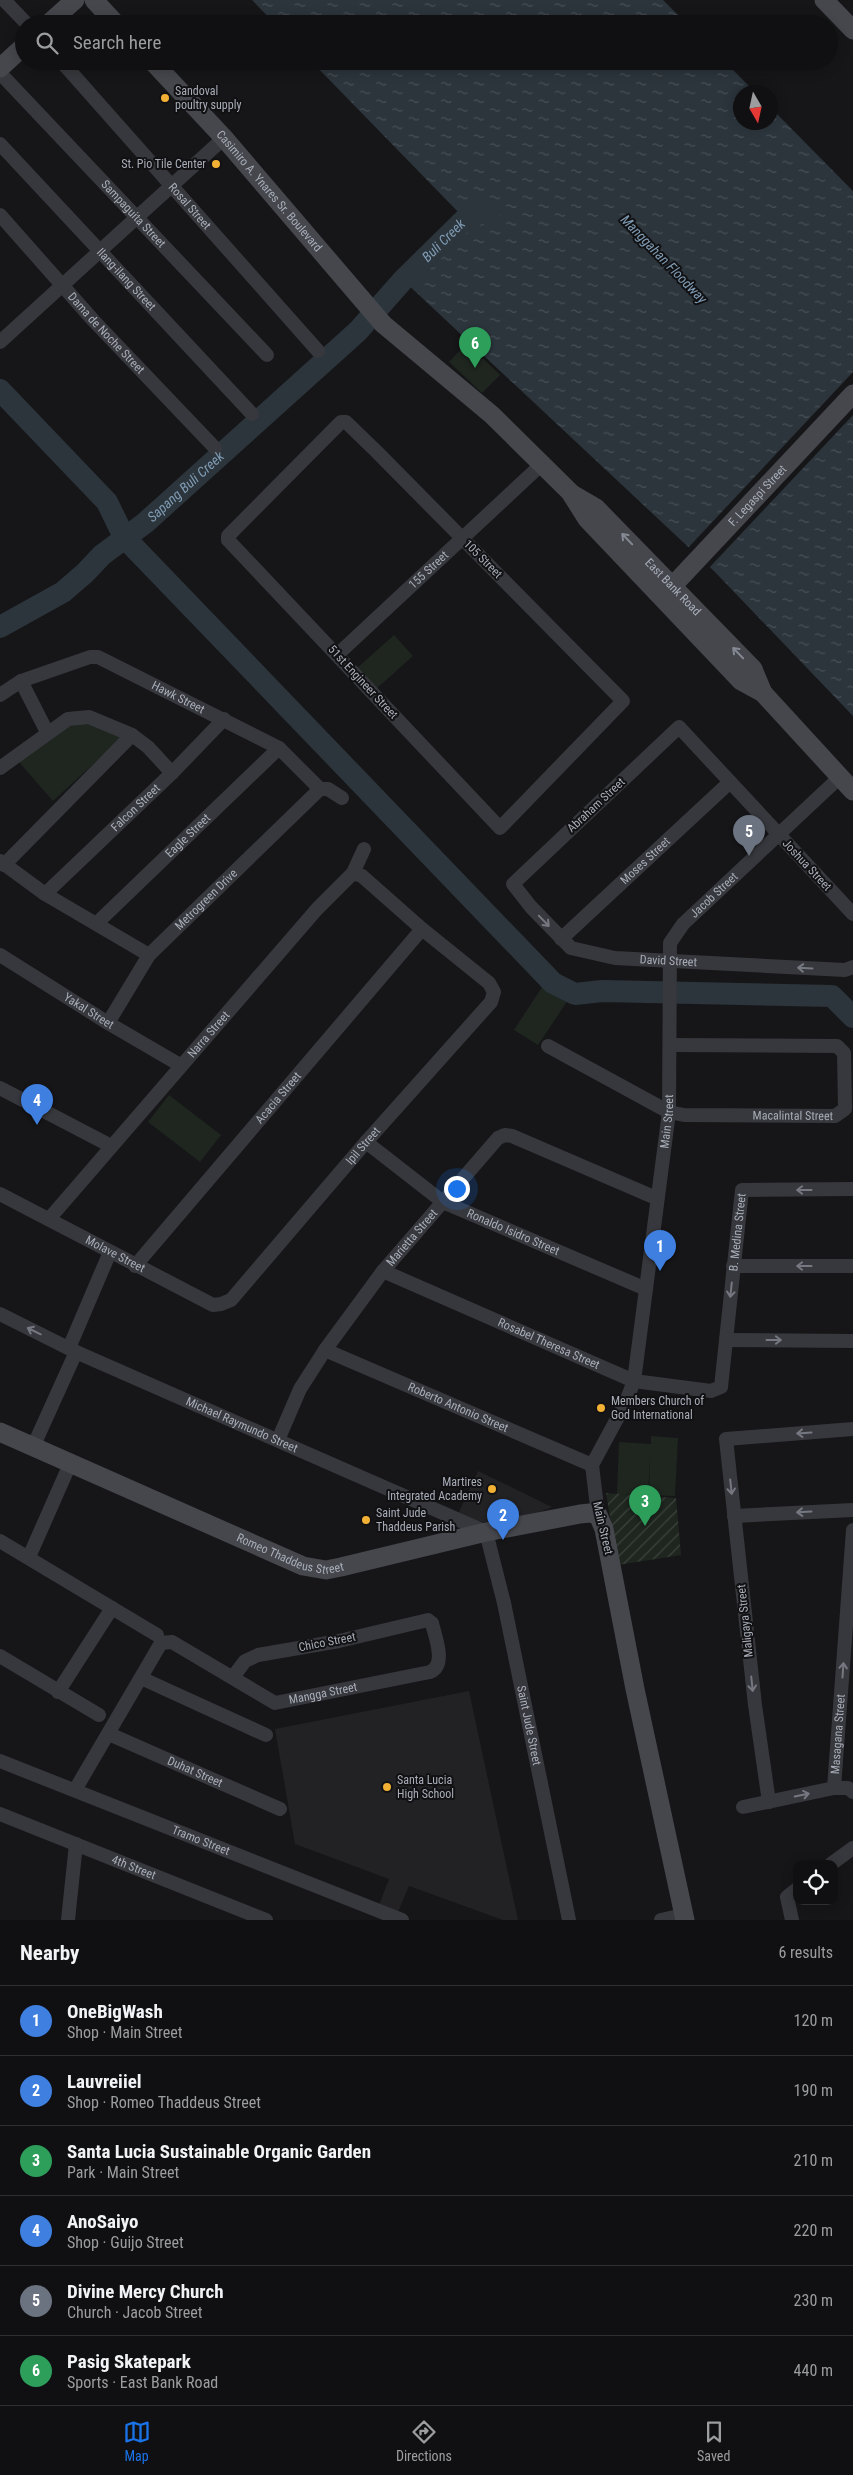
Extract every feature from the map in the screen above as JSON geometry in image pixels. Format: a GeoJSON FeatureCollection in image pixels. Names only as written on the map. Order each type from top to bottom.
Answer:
{"type":"FeatureCollection","features":[{"type":"Feature","properties":{"kind":"main road"},"geometry":{"type":"LineString","coordinates":[[58,15],[75,0]]}},
{"type":"Feature","properties":{"kind":"main road"},"geometry":{"type":"LineString","coordinates":[[94,0],[108,15]]}},
{"type":"Feature","properties":{"kind":"main road"},"geometry":{"type":"LineString","coordinates":[[824,0],[853,30]]}},
{"type":"Feature","properties":{"kind":"main road"},"geometry":{"type":"LineString","coordinates":[[0,68],[15,54]]}},
{"type":"Feature","properties":{"kind":"main road","name":"Casimiro A. Ynares Sr. Boulevard"},"geometry":{"type":"LineString","coordinates":[[160,70],[224,138],[383,324]]}},
{"type":"Feature","properties":{"kind":"main road","name":"East Bank Road"},"geometry":{"type":"LineString","coordinates":[[383,324],[492,415],[542,464],[570,492],[587,519],[668,592],[741,681],[763,693],[847,784]]}},
{"type":"Feature","properties":{"kind":"main road","name":"F. Legaspi Street"},"geometry":{"type":"LineString","coordinates":[[668,592],[853,394]]}},
{"type":"Feature","properties":{"kind":"main road","name":"Romeo Thaddeus Street"},"geometry":{"type":"LineString","coordinates":[[0,1432],[303,1566],[314,1569],[341,1567],[486,1532],[580,1514],[590,1513],[598,1515]]}},
{"type":"Feature","properties":{"kind":"main road","name":"Main Street"},"geometry":{"type":"LineString","coordinates":[[598,1515],[604,1528],[684,1918]]}},
{"type":"Feature","properties":{"kind":"street"},"geometry":{"type":"LineString","coordinates":[[4,0],[18,15]]}},
{"type":"Feature","properties":{"kind":"street","name":"Rosal Street"},"geometry":{"type":"LineString","coordinates":[[69,70],[318,351]]}},
{"type":"Feature","properties":{"kind":"street","name":"Sampaguita Street"},"geometry":{"type":"LineString","coordinates":[[0,73],[267,355]]}},
{"type":"Feature","properties":{"kind":"street"},"geometry":{"type":"LineString","coordinates":[[0,342],[224,138]]}},
{"type":"Feature","properties":{"kind":"street","name":"Ilang-ilang Street"},"geometry":{"type":"LineString","coordinates":[[0,144],[252,414]]}},
{"type":"Feature","properties":{"kind":"street","name":"Dama de Noche Street"},"geometry":{"type":"LineString","coordinates":[[0,215],[215,448]]}},
{"type":"Feature","properties":{"kind":"street","name":"51st Engineer Street"},"geometry":{"type":"LineString","coordinates":[[341,422],[228,536],[230,543],[500,828]]}},
{"type":"Feature","properties":{"kind":"street","name":"105 Street"},"geometry":{"type":"LineString","coordinates":[[341,422],[346,422],[376,451],[623,701],[500,828]]}},
{"type":"Feature","properties":{"kind":"street","name":"155 Street"},"geometry":{"type":"LineString","coordinates":[[337,654],[542,464]]}},
{"type":"Feature","properties":{"kind":"street","name":"Hawk Street"},"geometry":{"type":"LineString","coordinates":[[0,695],[21,681],[90,657],[98,657],[224,718],[279,748],[320,789],[328,789],[342,798]]}},
{"type":"Feature","properties":{"kind":"street"},"geometry":{"type":"LineString","coordinates":[[21,681],[47,732]]}},
{"type":"Feature","properties":{"kind":"street"},"geometry":{"type":"LineString","coordinates":[[0,768],[47,732],[68,719],[89,717],[132,735],[148,747],[172,773]]}},
{"type":"Feature","properties":{"kind":"street","name":"Falcon Street"},"geometry":{"type":"LineString","coordinates":[[45,894],[172,773],[224,718]]}},
{"type":"Feature","properties":{"kind":"street","name":"Joshua Street"},"geometry":{"type":"LineString","coordinates":[[679,727],[853,914]]}},
{"type":"Feature","properties":{"kind":"street","name":"Abraham Street"},"geometry":{"type":"LineString","coordinates":[[513,884],[679,727]]}},
{"type":"Feature","properties":{"kind":"street"},"geometry":{"type":"LineString","coordinates":[[132,735],[2,863],[45,894],[149,955]]}},
{"type":"Feature","properties":{"kind":"street","name":"Eagle Street"},"geometry":{"type":"LineString","coordinates":[[97,923],[279,748]]}},
{"type":"Feature","properties":{"kind":"street","name":"Moses Street"},"geometry":{"type":"LineString","coordinates":[[561,939],[730,782]]}},
{"type":"Feature","properties":{"kind":"street","name":"Jacob Street"},"geometry":{"type":"LineString","coordinates":[[669,961],[670,943],[683,924],[779,835],[847,784]]}},
{"type":"Feature","properties":{"kind":"street","name":"Metrogreen Drive"},"geometry":{"type":"LineString","coordinates":[[108,1023],[149,955],[320,789]]}},
{"type":"Feature","properties":{"kind":"street","name":"Narra Street"},"geometry":{"type":"LineString","coordinates":[[49,1219],[180,1065],[317,909],[353,873],[364,849]]}},
{"type":"Feature","properties":{"kind":"street"},"geometry":{"type":"LineString","coordinates":[[353,873],[362,876],[422,929]]}},
{"type":"Feature","properties":{"kind":"street","name":"David Street"},"geometry":{"type":"LineString","coordinates":[[513,884],[531,907],[571,948],[615,958],[845,970],[853,968]]}},
{"type":"Feature","properties":{"kind":"street","name":"Ipil Street"},"geometry":{"type":"LineString","coordinates":[[231,1300],[366,1142],[491,1002],[494,992],[489,983],[422,929]]}},
{"type":"Feature","properties":{"kind":"street","name":"Acacia Street"},"geometry":{"type":"LineString","coordinates":[[135,1266],[422,929]]}},
{"type":"Feature","properties":{"kind":"street","name":"Yakal Street"},"geometry":{"type":"LineString","coordinates":[[0,955],[108,1023],[180,1065]]}},
{"type":"Feature","properties":{"kind":"street","name":"Main Street"},"geometry":{"type":"LineString","coordinates":[[598,1515],[592,1465],[626,1404],[634,1381],[656,1198],[669,1112],[671,990],[669,961]]}},
{"type":"Feature","properties":{"kind":"street","name":"Macalintal Street"},"geometry":{"type":"LineString","coordinates":[[669,1112],[684,1115],[840,1114],[845,1105],[844,1054],[841,1048],[834,1046],[670,1045]]}},
{"type":"Feature","properties":{"kind":"street"},"geometry":{"type":"LineString","coordinates":[[548,1046],[669,1112]]}},
{"type":"Feature","properties":{"kind":"street"},"geometry":{"type":"LineString","coordinates":[[0,1088],[111,1146]]}},
{"type":"Feature","properties":{"kind":"street","name":"Marietta Street"},"geometry":{"type":"LineString","coordinates":[[278,1440],[300,1389],[324,1350],[383,1271],[498,1138],[505,1135],[656,1198]]}},
{"type":"Feature","properties":{"kind":"street","name":"Ronaldo Isidro Street"},"geometry":{"type":"LineString","coordinates":[[366,1142],[443,1202],[646,1289]]}},
{"type":"Feature","properties":{"kind":"street","name":"B. Medina Street"},"geometry":{"type":"LineString","coordinates":[[721,1387],[742,1190],[853,1189]]}},
{"type":"Feature","properties":{"kind":"street","name":"Molave Street"},"geometry":{"type":"LineString","coordinates":[[0,1194],[213,1305],[231,1300]]}},
{"type":"Feature","properties":{"kind":"street"},"geometry":{"type":"LineString","coordinates":[[33,1447],[110,1252]]}},
{"type":"Feature","properties":{"kind":"street"},"geometry":{"type":"LineString","coordinates":[[733,1266],[853,1266]]}},
{"type":"Feature","properties":{"kind":"street","name":"Rosabel Theresa Street"},"geometry":{"type":"LineString","coordinates":[[383,1271],[634,1381],[711,1391],[721,1387]]}},
{"type":"Feature","properties":{"kind":"street","name":"Michael Raymundo Street"},"geometry":{"type":"LineString","coordinates":[[0,1314],[72,1350],[486,1532]]}},
{"type":"Feature","properties":{"kind":"street"},"geometry":{"type":"LineString","coordinates":[[726,1340],[853,1341]]}},
{"type":"Feature","properties":{"kind":"street","name":"Roberto Antonio Street"},"geometry":{"type":"LineString","coordinates":[[324,1350],[592,1465]]}},
{"type":"Feature","properties":{"kind":"street","name":"Maligaya Street"},"geometry":{"type":"LineString","coordinates":[[770,1802],[755,1705],[726,1439],[853,1429]]}},
{"type":"Feature","properties":{"kind":"street"},"geometry":{"type":"LineString","coordinates":[[29,1558],[70,1464]]}},
{"type":"Feature","properties":{"kind":"street"},"geometry":{"type":"LineString","coordinates":[[734,1516],[853,1510]]}},
{"type":"Feature","properties":{"kind":"street","name":"Masagana Street"},"geometry":{"type":"LineString","coordinates":[[834,1788],[853,1530]]}},
{"type":"Feature","properties":{"kind":"street","name":"Saint Jude Street"},"geometry":{"type":"LineString","coordinates":[[486,1532],[504,1603],[569,1920]]}},
{"type":"Feature","properties":{"kind":"street"},"geometry":{"type":"LineString","coordinates":[[0,1541],[157,1635]]}},
{"type":"Feature","properties":{"kind":"street"},"geometry":{"type":"LineString","coordinates":[[58,1692],[112,1608]]}},
{"type":"Feature","properties":{"kind":"street","name":"Mangga Street"},"geometry":{"type":"LineString","coordinates":[[141,1678],[161,1643],[172,1642],[274,1703],[430,1672],[435,1670],[440,1662],[430,1620]]}},
{"type":"Feature","properties":{"kind":"street","name":"Chico Street"},"geometry":{"type":"LineString","coordinates":[[233,1677],[245,1661],[258,1655],[339,1641],[430,1620]]}},
{"type":"Feature","properties":{"kind":"street"},"geometry":{"type":"LineString","coordinates":[[0,1656],[99,1715]]}},
{"type":"Feature","properties":{"kind":"street"},"geometry":{"type":"LineString","coordinates":[[75,1790],[141,1678],[266,1735]]}},
{"type":"Feature","properties":{"kind":"street","name":"Duhat Street"},"geometry":{"type":"LineString","coordinates":[[109,1734],[280,1809]]}},
{"type":"Feature","properties":{"kind":"street","name":"Tramo Street"},"geometry":{"type":"LineString","coordinates":[[0,1761],[402,1920]]}},
{"type":"Feature","properties":{"kind":"street"},"geometry":{"type":"LineString","coordinates":[[743,1807],[834,1788],[848,1788],[853,1792]]}},
{"type":"Feature","properties":{"kind":"street","name":"4th Street"},"geometry":{"type":"LineString","coordinates":[[0,1814],[266,1920]]}},
{"type":"Feature","properties":{"kind":"street"},"geometry":{"type":"LineString","coordinates":[[68,1920],[76,1844]]}},
{"type":"Feature","properties":{"kind":"street"},"geometry":{"type":"LineString","coordinates":[[836,1860],[853,1848]]}},
{"type":"Feature","properties":{"kind":"street"},"geometry":{"type":"LineString","coordinates":[[792,1920],[787,1896],[793,1892]]}},
{"type":"Feature","properties":{"kind":"street"},"geometry":{"type":"LineString","coordinates":[[661,1920],[684,1918]]}},
{"type":"Feature","properties":{"kind":"shaded area"},"geometry":{"type":"Polygon","coordinates":[[[467,343],[500,375],[482,393],[449,362],[467,343]]]}},
{"type":"Feature","properties":{"kind":"shaded area"},"geometry":{"type":"Polygon","coordinates":[[[394,635],[413,656],[375,690],[356,669],[394,635]]]}},
{"type":"Feature","properties":{"kind":"shaded area"},"geometry":{"type":"Polygon","coordinates":[[[89,722],[124,736],[53,801],[18,761],[69,723],[89,722]]]}},
{"type":"Feature","properties":{"kind":"shaded area"},"geometry":{"type":"Polygon","coordinates":[[[544,984],[568,1000],[538,1045],[514,1030],[544,984]]]}},
{"type":"Feature","properties":{"kind":"shaded area"},"geometry":{"type":"Polygon","coordinates":[[[169,1095],[221,1135],[200,1162],[148,1122],[169,1095]]]}},
{"type":"Feature","properties":{"kind":"shaded area"},"geometry":{"type":"Polygon","coordinates":[[[651,1436],[678,1438],[675,1496],[649,1495],[650,1455],[648,1495],[617,1494],[619,1442],[651,1444],[651,1436]]]}},
{"type":"Feature","properties":{"kind":"shaded area","name":"Martires Integrated Academy"},"geometry":{"type":"Polygon","coordinates":[[[478,1471],[552,1507],[506,1525],[474,1521],[458,1514],[478,1471]]]}},
{"type":"Feature","properties":{"kind":"shaded area"},"geometry":{"type":"Polygon","coordinates":[[[606,1493],[676,1498],[681,1555],[618,1565],[606,1493]]]}},
{"type":"Feature","properties":{"kind":"shaded area","name":"Santa Lucia High School"},"geometry":{"type":"Polygon","coordinates":[[[469,1691],[518,1920],[503,1920],[409,1886],[398,1912],[379,1905],[389,1879],[295,1844],[275,1729],[469,1691]]]}},
{"type":"Feature","properties":{"kind":"water"},"geometry":{"type":"Polygon","coordinates":[[[252,0],[663,0],[678,15],[266,15],[252,0]]]}},
{"type":"Feature","properties":{"kind":"water"},"geometry":{"type":"Polygon","coordinates":[[[320,70],[733,70],[748,85],[733,85],[733,130],[778,130],[778,115],[853,191],[853,716],[715,572],[403,280],[465,219],[320,70]]]}},
{"type":"Feature","properties":{"kind":"pier"},"geometry":{"type":"Polygon","coordinates":[[[853,372],[853,415],[708,569],[687,549],[853,372]]]}},
{"type":"Feature","properties":{"kind":"waterway","name":"Sapang Buli Creek"},"geometry":{"type":"LineString","coordinates":[[0,627],[63,592],[102,555],[145,523],[358,331],[403,280],[465,219],[491,209]]}},
{"type":"Feature","properties":{"kind":"waterway"},"geometry":{"type":"LineString","coordinates":[[0,390],[107,502],[124,537],[553,983],[575,994],[602,991],[832,996],[853,1017]]}},
{"type":"Feature","properties":{"kind":"place","name":"Sandoval poultry supply"},"geometry":{"type":"Point","coordinates":[165,98]}},
{"type":"Feature","properties":{"kind":"place","name":"St. Pio Tile Center"},"geometry":{"type":"Point","coordinates":[216,164]}},
{"type":"Feature","properties":{"kind":"place","name":"Pasig Skatepark"},"geometry":{"type":"Point","coordinates":[475,368]}},
{"type":"Feature","properties":{"kind":"place","name":"Divine Mercy Church"},"geometry":{"type":"Point","coordinates":[749,856]}},
{"type":"Feature","properties":{"kind":"place","name":"AnoSaiyo"},"geometry":{"type":"Point","coordinates":[37,1125]}},
{"type":"Feature","properties":{"kind":"place","name":"OneBigWash"},"geometry":{"type":"Point","coordinates":[660,1271]}},
{"type":"Feature","properties":{"kind":"place","name":"Members Church of God International"},"geometry":{"type":"Point","coordinates":[601,1408]}},
{"type":"Feature","properties":{"kind":"place","name":"Martires Integrated Academy"},"geometry":{"type":"Point","coordinates":[492,1489]}},
{"type":"Feature","properties":{"kind":"place","name":"Saint Jude Thaddeus Parish"},"geometry":{"type":"Point","coordinates":[366,1520]}},
{"type":"Feature","properties":{"kind":"place","name":"Santa Lucia Sustainable Organic Garden"},"geometry":{"type":"Point","coordinates":[645,1526]}},
{"type":"Feature","properties":{"kind":"place","name":"Lauvreiiel"},"geometry":{"type":"Point","coordinates":[503,1540]}},
{"type":"Feature","properties":{"kind":"place","name":"Santa Lucia High School"},"geometry":{"type":"Point","coordinates":[387,1787]}},
{"type":"Feature","properties":{"kind":"water label","name":"Buli Creek"},"geometry":{"type":"Point","coordinates":[445,241]}},
{"type":"Feature","properties":{"kind":"water label","name":"Manggahan Floodway"},"geometry":{"type":"Point","coordinates":[664,259]}}]}
